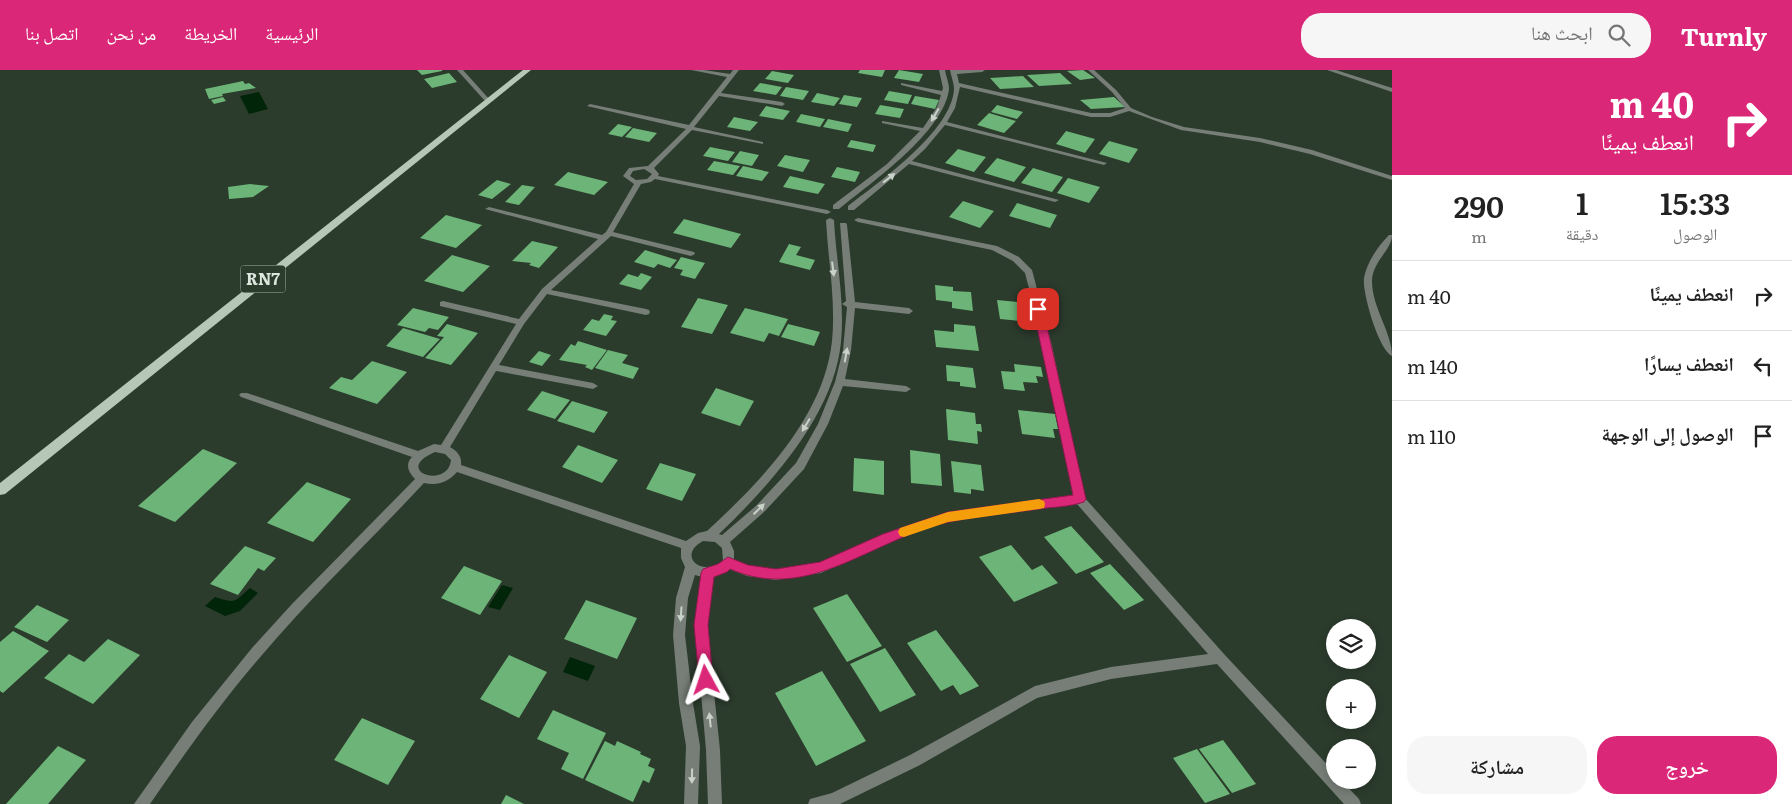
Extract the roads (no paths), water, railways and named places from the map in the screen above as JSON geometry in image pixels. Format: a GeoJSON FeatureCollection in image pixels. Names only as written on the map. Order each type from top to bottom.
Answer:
{"type":"FeatureCollection","features":[{"type":"Feature","properties":{"kind":"main road","name":"RN7"},"geometry":{"type":"LineString","coordinates":[[0,490],[522,72]]}},
{"type":"Feature","properties":{"kind":"street"},"geometry":{"type":"LineString","coordinates":[[460,70],[488,101]]}},
{"type":"Feature","properties":{"kind":"street"},"geometry":{"type":"LineString","coordinates":[[694,70],[730,76]]}},
{"type":"Feature","properties":{"kind":"street"},"geometry":{"type":"LineString","coordinates":[[650,168],[690,128],[719,94],[736,70]]}},
{"type":"Feature","properties":{"kind":"street"},"geometry":{"type":"LineString","coordinates":[[710,536],[750,497],[782,461],[808,422],[830,374],[837,336],[837,302],[828,216],[836,207],[891,164],[926,130],[946,94],[948,82],[942,70]]}},
{"type":"Feature","properties":{"kind":"street"},"geometry":{"type":"LineString","coordinates":[[851,208],[909,162],[944,123],[954,101],[958,85],[954,71],[982,70]]}},
{"type":"Feature","properties":{"kind":"street"},"geometry":{"type":"LineString","coordinates":[[1091,70],[1114,91],[1129,110],[1183,129],[1260,140],[1312,152],[1392,178]]}},
{"type":"Feature","properties":{"kind":"street"},"geometry":{"type":"LineString","coordinates":[[1330,70],[1392,90]]}},
{"type":"Feature","properties":{"kind":"street"},"geometry":{"type":"LineString","coordinates":[[903,84],[946,94]]}},
{"type":"Feature","properties":{"kind":"street"},"geometry":{"type":"LineString","coordinates":[[958,85],[1091,115],[1110,115],[1129,110]]}},
{"type":"Feature","properties":{"kind":"street"},"geometry":{"type":"LineString","coordinates":[[719,94],[782,104]]}},
{"type":"Feature","properties":{"kind":"street"},"geometry":{"type":"LineString","coordinates":[[590,106],[761,143]]}},
{"type":"Feature","properties":{"kind":"street"},"geometry":{"type":"LineString","coordinates":[[884,122],[926,130]]}},
{"type":"Feature","properties":{"kind":"street"},"geometry":{"type":"LineString","coordinates":[[944,123],[1104,164]]}},
{"type":"Feature","properties":{"kind":"street"},"geometry":{"type":"LineString","coordinates":[[909,162],[1055,200]]}},
{"type":"Feature","properties":{"kind":"street"},"geometry":{"type":"LineString","coordinates":[[655,177],[655,172],[650,168],[636,168],[626,173],[627,178],[638,182],[649,181],[655,177],[828,216],[842,224],[852,224],[858,220],[994,248],[1016,259],[1028,272],[1048,346],[1080,499],[1220,658],[1354,804]]}},
{"type":"Feature","properties":{"kind":"street"},"geometry":{"type":"LineString","coordinates":[[444,448],[520,322],[545,292],[607,236],[638,182]]}},
{"type":"Feature","properties":{"kind":"street"},"geometry":{"type":"LineString","coordinates":[[836,207],[851,208],[858,214],[858,220]]}},
{"type":"Feature","properties":{"kind":"street"},"geometry":{"type":"LineString","coordinates":[[489,208],[691,254]]}},
{"type":"Feature","properties":{"kind":"street"},"geometry":{"type":"LineString","coordinates":[[723,541],[761,508],[800,466],[823,424],[840,382],[847,350],[851,305],[842,224]]}},
{"type":"Feature","properties":{"kind":"street"},"geometry":{"type":"LineString","coordinates":[[1392,237],[1386,242],[1375,259],[1367,280],[1381,334],[1392,353]]}},
{"type":"Feature","properties":{"kind":"street"},"geometry":{"type":"LineString","coordinates":[[545,292],[646,312]]}},
{"type":"Feature","properties":{"kind":"street"},"geometry":{"type":"LineString","coordinates":[[837,302],[909,311]]}},
{"type":"Feature","properties":{"kind":"street"},"geometry":{"type":"LineString","coordinates":[[443,304],[520,322]]}},
{"type":"Feature","properties":{"kind":"street"},"geometry":{"type":"LineString","coordinates":[[493,367],[593,386]]}},
{"type":"Feature","properties":{"kind":"street"},"geometry":{"type":"LineString","coordinates":[[840,382],[906,389]]}},
{"type":"Feature","properties":{"kind":"street"},"geometry":{"type":"LineString","coordinates":[[244,395],[419,455]]}},
{"type":"Feature","properties":{"kind":"street"},"geometry":{"type":"LineString","coordinates":[[434,448],[444,448],[454,454],[456,459],[455,467],[446,476],[435,480],[421,479],[414,474],[412,469],[419,455],[434,448]]}},
{"type":"Feature","properties":{"kind":"street"},"geometry":{"type":"LineString","coordinates":[[455,467],[688,546]]}},
{"type":"Feature","properties":{"kind":"street"},"geometry":{"type":"LineString","coordinates":[[142,804],[202,718],[256,652],[312,590],[374,530],[421,479]]}},
{"type":"Feature","properties":{"kind":"street"},"geometry":{"type":"LineString","coordinates":[[728,562],[747,571],[776,575],[821,568],[887,538],[948,517],[1080,499]]}},
{"type":"Feature","properties":{"kind":"street"},"geometry":{"type":"LineString","coordinates":[[710,536],[723,541],[729,550],[728,562],[722,568],[708,573],[698,572],[691,567],[685,555],[688,546],[697,538],[710,536]]}},
{"type":"Feature","properties":{"kind":"street"},"geometry":{"type":"LineString","coordinates":[[691,567],[682,598],[679,635],[686,703],[693,746],[691,804]]}},
{"type":"Feature","properties":{"kind":"street"},"geometry":{"type":"LineString","coordinates":[[708,573],[701,625],[713,750],[715,804]]}},
{"type":"Feature","properties":{"kind":"street"},"geometry":{"type":"LineString","coordinates":[[815,804],[833,800],[915,760],[1035,692],[1111,672],[1220,658]]}}]}
